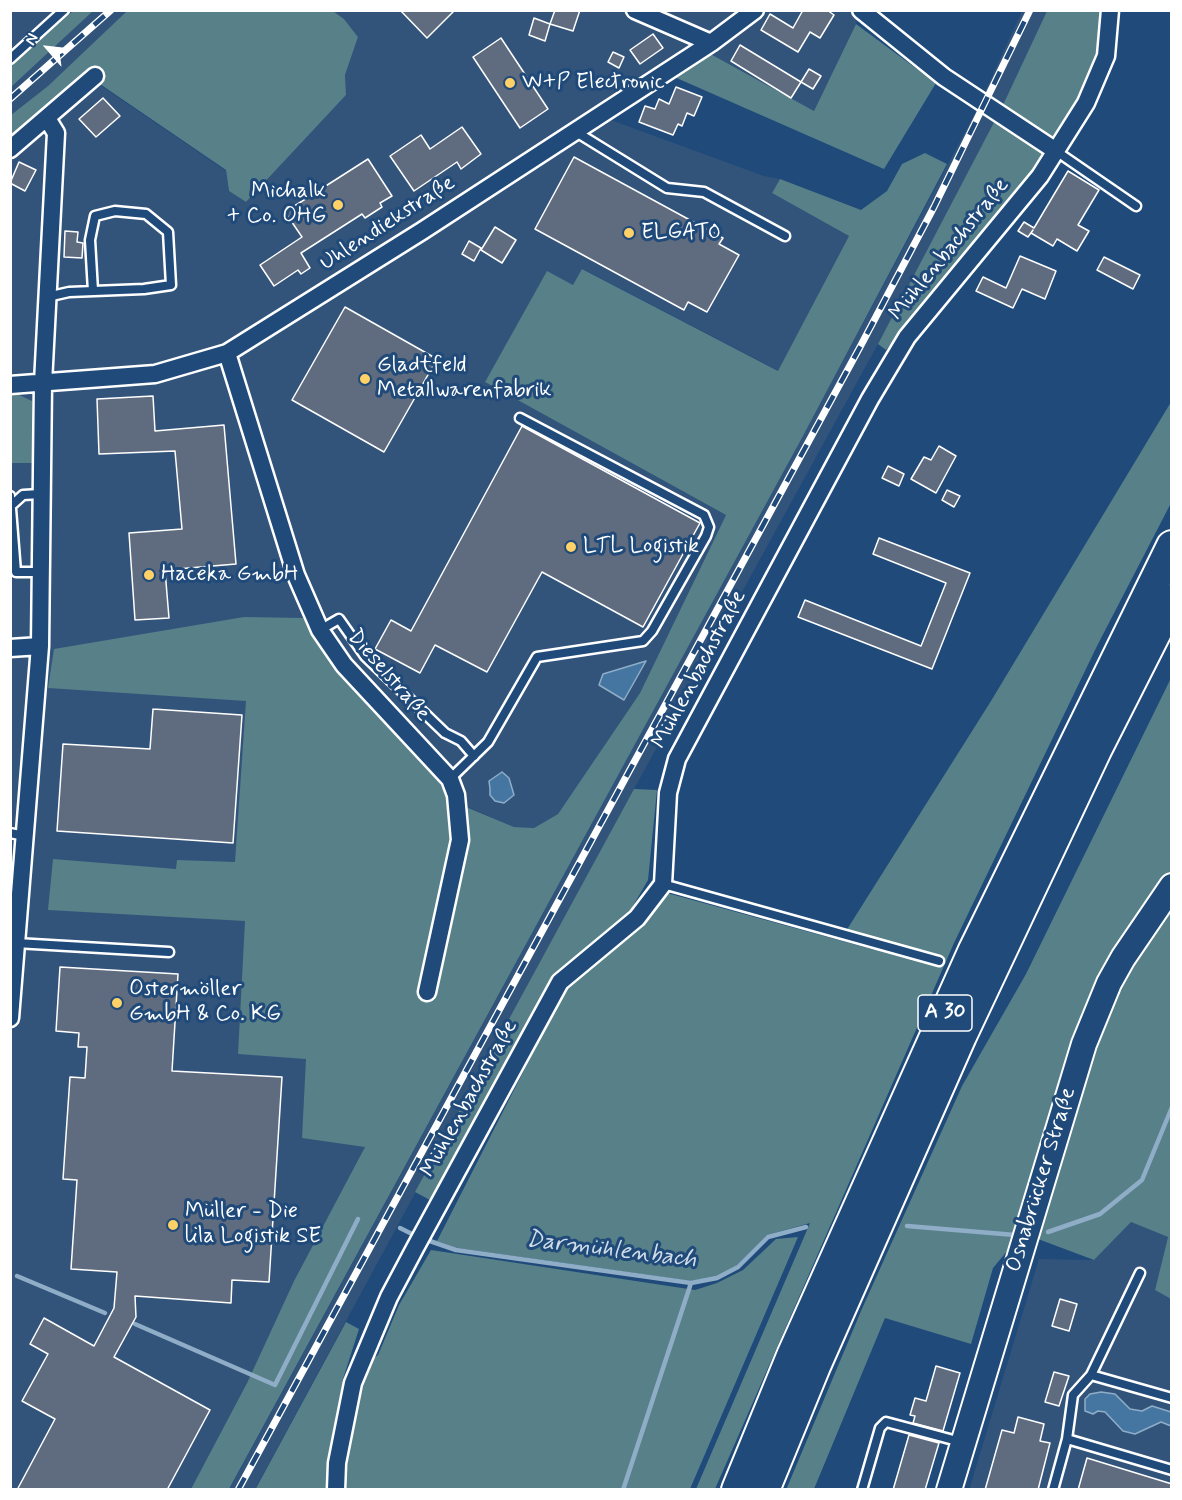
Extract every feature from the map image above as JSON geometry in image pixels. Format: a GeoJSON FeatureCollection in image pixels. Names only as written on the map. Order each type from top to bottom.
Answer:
{"type":"FeatureCollection","features":[{"type":"Feature","properties":{"kind":"highway","name":"A 30"},"geometry":{"type":"LineString","coordinates":[[736,1490],[797,1345],[969,960],[1172,546]]}},
{"type":"Feature","properties":{"kind":"highway","name":"A 30"},"geometry":{"type":"LineString","coordinates":[[764,1490],[814,1366],[966,1026],[1096,750],[1172,600]]}},
{"type":"Feature","properties":{"kind":"main road","name":"Osnabrücker Straße"},"geometry":{"type":"LineString","coordinates":[[949,1490],[1084,1044],[1114,975],[1172,886]]}},
{"type":"Feature","properties":{"kind":"street"},"geometry":{"type":"LineString","coordinates":[[635,10],[711,43]]}},
{"type":"Feature","properties":{"kind":"street","name":"Uhlendiekstraße"},"geometry":{"type":"LineString","coordinates":[[10,385],[155,374],[226,353],[422,231],[573,130],[711,43],[755,10]]}},
{"type":"Feature","properties":{"kind":"street"},"geometry":{"type":"LineString","coordinates":[[861,10],[944,76],[1056,151]]}},
{"type":"Feature","properties":{"kind":"street","name":"Mühlenbachstraße"},"geometry":{"type":"LineString","coordinates":[[336,1490],[337,1463],[353,1383],[389,1297],[424,1230],[560,982],[637,918],[663,884],[668,793],[677,759],[870,399],[907,337],[1040,176],[1086,103],[1106,56],[1110,10]]}},
{"type":"Feature","properties":{"kind":"street"},"geometry":{"type":"LineString","coordinates":[[10,149],[48,120],[95,76]]}},
{"type":"Feature","properties":{"kind":"street"},"geometry":{"type":"LineString","coordinates":[[10,1018],[16,944],[18,835],[40,646],[43,383],[56,133],[48,120]]}},
{"type":"Feature","properties":{"kind":"street","name":"Dieselstraße"},"geometry":{"type":"LineString","coordinates":[[226,353],[296,575],[320,630],[344,665],[450,779],[456,795],[460,840],[427,992]]}},
{"type":"Feature","properties":{"kind":"street"},"geometry":{"type":"LineString","coordinates":[[10,648],[40,646]]}},
{"type":"Feature","properties":{"kind":"lane"},"geometry":{"type":"LineString","coordinates":[[10,59],[63,10]]}},
{"type":"Feature","properties":{"kind":"lane"},"geometry":{"type":"LineString","coordinates":[[573,130],[667,188],[704,192],[785,236]]}},
{"type":"Feature","properties":{"kind":"lane"},"geometry":{"type":"LineString","coordinates":[[1056,151],[1136,206]]}},
{"type":"Feature","properties":{"kind":"lane"},"geometry":{"type":"LineString","coordinates":[[47,297],[69,292],[144,289],[171,285],[168,232],[146,214],[115,211],[95,216],[90,240],[93,291]]}},
{"type":"Feature","properties":{"kind":"lane"},"geometry":{"type":"LineString","coordinates":[[450,779],[488,742],[537,657],[643,641],[657,622],[709,527],[704,515],[520,417]]}},
{"type":"Feature","properties":{"kind":"lane"},"geometry":{"type":"LineString","coordinates":[[41,494],[23,495],[12,500],[16,572],[41,572]]}},
{"type":"Feature","properties":{"kind":"lane"},"geometry":{"type":"LineString","coordinates":[[320,630],[339,619],[365,656],[445,733],[461,741],[474,756]]}},
{"type":"Feature","properties":{"kind":"lane"},"geometry":{"type":"LineString","coordinates":[[663,884],[939,962]]}},
{"type":"Feature","properties":{"kind":"lane"},"geometry":{"type":"LineString","coordinates":[[16,944],[169,952]]}},
{"type":"Feature","properties":{"kind":"lane"},"geometry":{"type":"LineString","coordinates":[[1053,1490],[1067,1439],[1073,1395],[1091,1375],[1140,1273]]}},
{"type":"Feature","properties":{"kind":"lane"},"geometry":{"type":"LineString","coordinates":[[1091,1375],[1172,1398]]}},
{"type":"Feature","properties":{"kind":"lane"},"geometry":{"type":"LineString","coordinates":[[862,1490],[880,1428],[886,1422],[964,1442]]}},
{"type":"Feature","properties":{"kind":"lane"},"geometry":{"type":"LineString","coordinates":[[1067,1439],[1172,1470]]}},
{"type":"Feature","properties":{"kind":"shaded area"},"geometry":{"type":"Polygon","coordinates":[[[11,11],[73,11],[11,65],[11,11]]]}},
{"type":"Feature","properties":{"kind":"shaded area"},"geometry":{"type":"Polygon","coordinates":[[[93,11],[127,11],[48,86],[11,115],[10,87],[93,11]]]}},
{"type":"Feature","properties":{"kind":"shaded area"},"geometry":{"type":"Polygon","coordinates":[[[333,11],[862,11],[814,111],[707,52],[608,119],[764,176],[780,179],[772,193],[849,236],[779,371],[583,269],[573,285],[547,272],[485,382],[726,515],[640,693],[558,814],[534,828],[514,827],[449,799],[453,842],[382,1115],[294,1281],[247,1383],[191,1489],[11,1490],[11,150],[94,81],[226,171],[229,191],[246,202],[346,95],[345,75],[358,37],[344,19],[333,11]]]}},
{"type":"Feature","properties":{"kind":"shaded area"},"geometry":{"type":"Polygon","coordinates":[[[1022,11],[1047,11],[1002,107],[984,94],[1022,11]]]}},
{"type":"Feature","properties":{"kind":"shaded area"},"geometry":{"type":"Polygon","coordinates":[[[978,108],[996,119],[878,344],[255,1489],[229,1490],[803,436],[978,108]]]}},
{"type":"Feature","properties":{"kind":"shaded area"},"geometry":{"type":"Polygon","coordinates":[[[646,661],[624,700],[599,685],[603,674],[646,661]]]}},
{"type":"Feature","properties":{"kind":"shaded area"},"geometry":{"type":"Polygon","coordinates":[[[502,772],[509,778],[514,795],[504,803],[495,801],[490,795],[489,781],[502,772]]]}},
{"type":"Feature","properties":{"kind":"shaded area"},"geometry":{"type":"Polygon","coordinates":[[[1131,1222],[1168,1237],[1155,1290],[1171,1299],[1171,1489],[969,1490],[1039,1259],[1094,1260],[1131,1222]]]}},
{"type":"Feature","properties":{"kind":"shaded area"},"geometry":{"type":"Polygon","coordinates":[[[1101,1392],[1115,1394],[1130,1409],[1142,1411],[1152,1406],[1171,1412],[1171,1426],[1161,1422],[1135,1434],[1123,1431],[1105,1412],[1098,1411],[1093,1414],[1085,1411],[1085,1399],[1090,1394],[1101,1392]]]}},
{"type":"Feature","properties":{"kind":"green space"},"geometry":{"type":"Polygon","coordinates":[[[73,11],[93,11],[11,87],[11,65],[73,11]]]}},
{"type":"Feature","properties":{"kind":"green space"},"geometry":{"type":"Polygon","coordinates":[[[127,11],[333,11],[344,19],[358,37],[345,75],[346,95],[246,202],[229,191],[226,170],[94,80],[11,149],[11,115],[48,86],[127,11]]]}},
{"type":"Feature","properties":{"kind":"green space"},"geometry":{"type":"Polygon","coordinates":[[[1047,11],[1101,11],[1102,26],[1096,56],[1074,108],[1008,205],[886,350],[878,344],[1002,107],[1047,11]]]}},
{"type":"Feature","properties":{"kind":"green space"},"geometry":{"type":"Polygon","coordinates":[[[856,24],[936,83],[884,169],[672,76],[707,52],[814,111],[856,24]]]}},
{"type":"Feature","properties":{"kind":"green space"},"geometry":{"type":"Polygon","coordinates":[[[925,153],[947,164],[803,436],[229,1489],[191,1489],[247,1383],[294,1281],[365,1147],[302,1138],[306,1059],[238,1054],[245,921],[48,910],[53,859],[176,869],[177,860],[235,862],[246,701],[48,688],[54,649],[244,617],[303,618],[329,659],[432,769],[448,798],[453,842],[417,997],[431,994],[466,807],[514,827],[534,828],[558,814],[640,693],[726,515],[485,382],[547,271],[573,285],[582,269],[778,371],[849,236],[772,193],[780,179],[861,210],[887,191],[902,164],[925,153]]]}},
{"type":"Feature","properties":{"kind":"green space"},"geometry":{"type":"Polygon","coordinates":[[[11,391],[32,401],[35,463],[11,463],[11,391]]]}},
{"type":"Feature","properties":{"kind":"green space"},"geometry":{"type":"Polygon","coordinates":[[[1171,402],[1171,503],[1097,646],[954,943],[715,1489],[696,1489],[810,1223],[767,1235],[736,1266],[717,1277],[691,1281],[457,1248],[437,1241],[566,988],[642,922],[667,893],[875,950],[846,931],[991,701],[1171,402]]]}},
{"type":"Feature","properties":{"kind":"green space"},"geometry":{"type":"Polygon","coordinates":[[[1171,678],[1171,1299],[1155,1290],[1168,1237],[1131,1222],[1094,1260],[1014,1230],[1008,1250],[993,1268],[971,1344],[885,1318],[814,1489],[786,1490],[861,1311],[962,1086],[1026,974],[1171,678]]]}},
{"type":"Feature","properties":{"kind":"green space"},"geometry":{"type":"Polygon","coordinates":[[[634,789],[657,790],[648,880],[630,911],[554,977],[430,1200],[415,1192],[634,789]]]}},
{"type":"Feature","properties":{"kind":"green space"},"geometry":{"type":"Polygon","coordinates":[[[798,1237],[690,1489],[255,1490],[346,1322],[359,1329],[342,1382],[378,1355],[399,1305],[431,1250],[695,1290],[717,1283],[743,1270],[776,1239],[798,1237]]]}},
{"type":"Feature","properties":{"kind":"building"},"geometry":{"type":"Polygon","coordinates":[[[400,10],[455,10],[427,38],[400,10]]]}},
{"type":"Feature","properties":{"kind":"building"},"geometry":{"type":"Polygon","coordinates":[[[555,10],[580,10],[573,31],[550,24],[555,10]]]}},
{"type":"Feature","properties":{"kind":"building"},"geometry":{"type":"Polygon","coordinates":[[[803,10],[827,10],[834,15],[820,38],[810,32],[798,52],[761,30],[770,14],[793,28],[803,10]]]}},
{"type":"Feature","properties":{"kind":"building"},"geometry":{"type":"Polygon","coordinates":[[[534,18],[550,24],[545,41],[529,35],[534,18]]]}},
{"type":"Feature","properties":{"kind":"building"},"geometry":{"type":"Polygon","coordinates":[[[653,34],[663,48],[640,64],[630,50],[653,34]]]}},
{"type":"Feature","properties":{"kind":"building","name":"W+P Electronic"},"geometry":{"type":"Polygon","coordinates":[[[501,38],[548,109],[520,128],[473,57],[501,38]]]}},
{"type":"Feature","properties":{"kind":"building"},"geometry":{"type":"Polygon","coordinates":[[[740,45],[801,82],[791,98],[731,61],[740,45]]]}},
{"type":"Feature","properties":{"kind":"building"},"geometry":{"type":"Polygon","coordinates":[[[613,52],[624,57],[619,68],[608,62],[613,52]]]}},
{"type":"Feature","properties":{"kind":"building"},"geometry":{"type":"Polygon","coordinates":[[[809,69],[821,76],[813,89],[801,82],[809,69]]]}},
{"type":"Feature","properties":{"kind":"building"},"geometry":{"type":"Polygon","coordinates":[[[676,87],[702,97],[694,116],[687,113],[682,126],[678,124],[673,135],[639,122],[645,106],[655,109],[659,99],[669,104],[676,87]]]}},
{"type":"Feature","properties":{"kind":"building"},"geometry":{"type":"Polygon","coordinates":[[[103,98],[120,116],[96,137],[79,119],[103,98]]]}},
{"type":"Feature","properties":{"kind":"building"},"geometry":{"type":"Polygon","coordinates":[[[462,127],[481,154],[461,169],[457,162],[414,191],[390,156],[421,135],[430,149],[462,127]]]}},
{"type":"Feature","properties":{"kind":"building","name":"ELGATO"},"geometry":{"type":"Polygon","coordinates":[[[574,157],[723,238],[719,244],[739,255],[707,312],[688,302],[684,310],[535,229],[574,157]]]}},
{"type":"Feature","properties":{"kind":"building","name":"Michalk + Co. OHG"},"geometry":{"type":"Polygon","coordinates":[[[368,159],[392,196],[380,203],[382,207],[365,218],[362,214],[301,253],[310,268],[301,274],[298,270],[274,286],[260,265],[302,237],[285,212],[368,159]]]}},
{"type":"Feature","properties":{"kind":"building"},"geometry":{"type":"Polygon","coordinates":[[[19,162],[36,170],[25,191],[10,183],[19,162]]]}},
{"type":"Feature","properties":{"kind":"building"},"geometry":{"type":"Polygon","coordinates":[[[1068,171],[1099,190],[1078,225],[1089,231],[1077,251],[1057,239],[1053,246],[1031,233],[1033,230],[1028,237],[1018,231],[1024,222],[1034,228],[1068,171]]]}},
{"type":"Feature","properties":{"kind":"building"},"geometry":{"type":"Polygon","coordinates":[[[495,227],[516,240],[502,263],[481,250],[495,227]]]}},
{"type":"Feature","properties":{"kind":"building"},"geometry":{"type":"Polygon","coordinates":[[[65,231],[78,232],[77,242],[83,243],[82,258],[64,257],[65,231]]]}},
{"type":"Feature","properties":{"kind":"building"},"geometry":{"type":"Polygon","coordinates":[[[469,241],[481,248],[474,261],[462,254],[469,241]]]}},
{"type":"Feature","properties":{"kind":"building"},"geometry":{"type":"Polygon","coordinates":[[[1020,256],[1056,271],[1045,299],[1022,289],[1013,308],[976,291],[983,277],[1006,288],[1020,256]]]}},
{"type":"Feature","properties":{"kind":"building"},"geometry":{"type":"Polygon","coordinates":[[[1104,257],[1140,275],[1133,289],[1097,270],[1104,257]]]}},
{"type":"Feature","properties":{"kind":"building","name":"Gladtfeld Metallwarenfabrik"},"geometry":{"type":"Polygon","coordinates":[[[345,307],[437,359],[384,452],[292,400],[345,307]]]}},
{"type":"Feature","properties":{"kind":"building"},"geometry":{"type":"Polygon","coordinates":[[[153,396],[155,431],[224,425],[236,564],[165,570],[169,618],[135,620],[129,533],[182,529],[175,451],[99,454],[97,399],[153,396]]]}},
{"type":"Feature","properties":{"kind":"building","name":"LTL Logistik"},"geometry":{"type":"Polygon","coordinates":[[[522,426],[700,523],[643,627],[542,572],[487,672],[435,645],[420,673],[375,649],[391,620],[411,631],[522,426]]]}},
{"type":"Feature","properties":{"kind":"building"},"geometry":{"type":"Polygon","coordinates":[[[939,446],[956,456],[936,493],[911,479],[924,457],[931,460],[939,446]]]}},
{"type":"Feature","properties":{"kind":"building"},"geometry":{"type":"Polygon","coordinates":[[[888,466],[904,474],[899,486],[882,478],[888,466]]]}},
{"type":"Feature","properties":{"kind":"building"},"geometry":{"type":"Polygon","coordinates":[[[947,490],[960,496],[954,507],[942,500],[947,490]]]}},
{"type":"Feature","properties":{"kind":"building"},"geometry":{"type":"Polygon","coordinates":[[[879,538],[970,573],[932,669],[798,617],[805,600],[921,646],[946,583],[873,554],[879,538]]]}},
{"type":"Feature","properties":{"kind":"building"},"geometry":{"type":"Polygon","coordinates":[[[153,709],[242,715],[233,843],[57,831],[63,744],[150,749],[153,709]]]}},
{"type":"Feature","properties":{"kind":"building"},"geometry":{"type":"Polygon","coordinates":[[[60,967],[178,974],[172,1071],[282,1077],[269,1282],[232,1280],[231,1303],[135,1296],[136,1317],[114,1357],[210,1410],[167,1490],[17,1490],[55,1419],[22,1401],[48,1354],[30,1344],[44,1318],[94,1346],[114,1308],[117,1272],[71,1269],[77,1180],[63,1179],[70,1077],[85,1078],[87,1047],[78,1047],[79,1033],[56,1031],[60,967]]]}},
{"type":"Feature","properties":{"kind":"building"},"geometry":{"type":"Polygon","coordinates":[[[1060,1299],[1077,1304],[1069,1331],[1052,1326],[1060,1299]]]}},
{"type":"Feature","properties":{"kind":"building"},"geometry":{"type":"Polygon","coordinates":[[[936,1366],[960,1373],[943,1431],[913,1423],[915,1416],[910,1415],[915,1398],[926,1401],[936,1366]]]}},
{"type":"Feature","properties":{"kind":"building"},"geometry":{"type":"Polygon","coordinates":[[[1054,1372],[1069,1376],[1059,1406],[1045,1402],[1054,1372]]]}},
{"type":"Feature","properties":{"kind":"building"},"geometry":{"type":"Polygon","coordinates":[[[1018,1417],[1044,1424],[1040,1441],[1050,1443],[1038,1490],[985,1490],[1002,1430],[1014,1433],[1018,1417]]]}},
{"type":"Feature","properties":{"kind":"building"},"geometry":{"type":"Polygon","coordinates":[[[909,1435],[939,1443],[925,1490],[893,1490],[909,1435]]]}},
{"type":"Feature","properties":{"kind":"building"},"geometry":{"type":"Polygon","coordinates":[[[1087,1458],[1172,1484],[1172,1490],[1078,1490],[1087,1458]]]}},
{"type":"Feature","properties":{"kind":"waterway","name":"Darmühlenbach"},"geometry":{"type":"LineString","coordinates":[[1048,1232],[1100,1214],[1142,1180],[1172,1107]]}},
{"type":"Feature","properties":{"kind":"waterway","name":"Darmühlenbach"},"geometry":{"type":"LineString","coordinates":[[135,1324],[275,1385],[358,1219]]}},
{"type":"Feature","properties":{"kind":"waterway","name":"Darmühlenbach"},"geometry":{"type":"LineString","coordinates":[[907,1226],[1015,1235]]}},
{"type":"Feature","properties":{"kind":"waterway","name":"Darmühlenbach"},"geometry":{"type":"LineString","coordinates":[[424,1239],[456,1250],[691,1283],[717,1278],[738,1267],[768,1237],[806,1227]]}},
{"type":"Feature","properties":{"kind":"waterway","name":"Darmühlenbach"},"geometry":{"type":"LineString","coordinates":[[400,1228],[416,1236]]}},
{"type":"Feature","properties":{"kind":"waterway","name":"Darmühlenbach"},"geometry":{"type":"LineString","coordinates":[[17,1276],[105,1313]]}},
{"type":"Feature","properties":{"kind":"waterway"},"geometry":{"type":"LineString","coordinates":[[623,1490],[691,1283]]}},
{"type":"Feature","properties":{"kind":"railway"},"geometry":{"type":"LineString","coordinates":[[10,99],[111,10]]}},
{"type":"Feature","properties":{"kind":"railway"},"geometry":{"type":"LineString","coordinates":[[238,1490],[860,347],[934,207],[1030,10]]}},
{"type":"Feature","properties":{"kind":"place","name":"W+P Electronic"},"geometry":{"type":"Point","coordinates":[510,83]}},
{"type":"Feature","properties":{"kind":"place","name":"Michalk + Co. OHG"},"geometry":{"type":"Point","coordinates":[338,205]}},
{"type":"Feature","properties":{"kind":"place","name":"ELGATO"},"geometry":{"type":"Point","coordinates":[629,233]}},
{"type":"Feature","properties":{"kind":"place","name":"Gladtfeld Metallwarenfabrik"},"geometry":{"type":"Point","coordinates":[365,379]}},
{"type":"Feature","properties":{"kind":"place","name":"LTL Logistik"},"geometry":{"type":"Point","coordinates":[571,547]}},
{"type":"Feature","properties":{"kind":"place","name":"Haceka GmbH"},"geometry":{"type":"Point","coordinates":[149,575]}},
{"type":"Feature","properties":{"kind":"place","name":"Ostermöller GmbH & Co. KG"},"geometry":{"type":"Point","coordinates":[117,1003]}},
{"type":"Feature","properties":{"kind":"place","name":"Müller - Die lila Logistik SE"},"geometry":{"type":"Point","coordinates":[173,1225]}}]}
